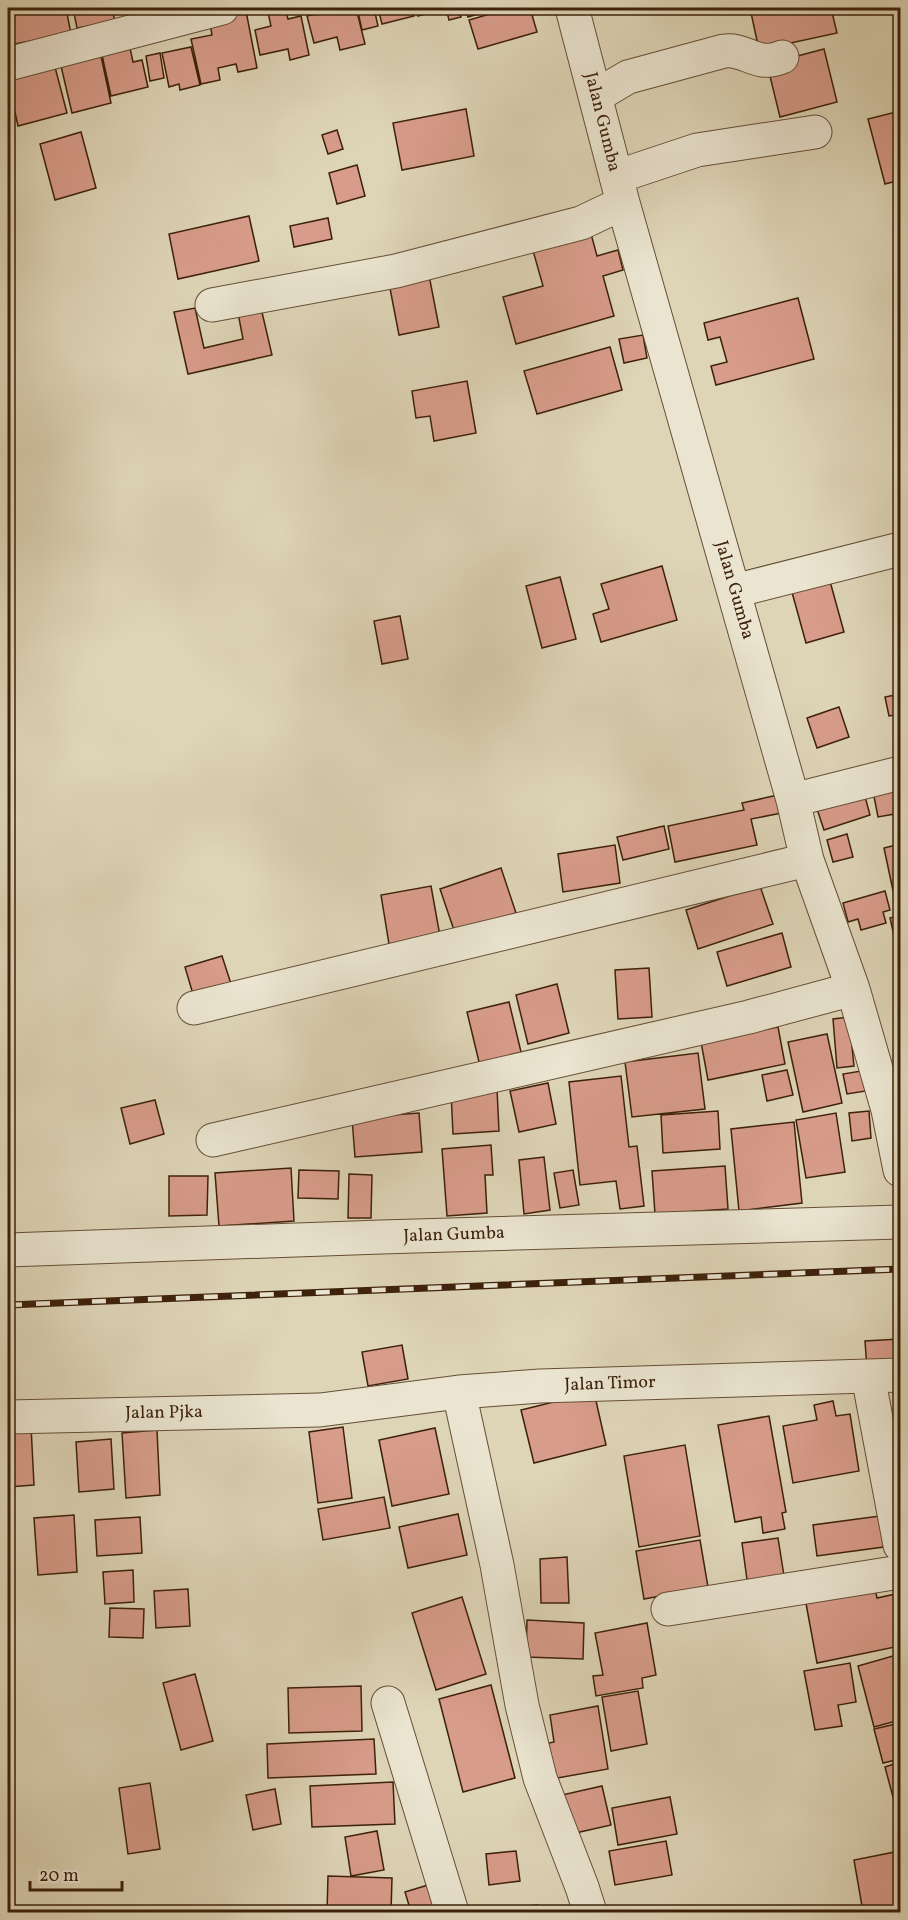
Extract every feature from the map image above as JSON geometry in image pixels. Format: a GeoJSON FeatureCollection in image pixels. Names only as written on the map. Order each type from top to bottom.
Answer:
{"type":"FeatureCollection","features":[{"type":"Feature","properties":{"kind":"street"},"geometry":{"type":"LineString","coordinates":[[8,64],[222,8]]}},
{"type":"Feature","properties":{"kind":"street","name":"Jalan Gumba"},"geometry":{"type":"LineString","coordinates":[[572,8],[620,190],[793,800],[807,860],[894,1108],[900,1170]]}},
{"type":"Feature","properties":{"kind":"street"},"geometry":{"type":"LineString","coordinates":[[596,96],[628,77],[724,51],[737,51],[758,60],[782,57]]}},
{"type":"Feature","properties":{"kind":"street"},"geometry":{"type":"LineString","coordinates":[[212,305],[396,271],[581,223],[620,190],[697,150],[815,132]]}},
{"type":"Feature","properties":{"kind":"street"},"geometry":{"type":"LineString","coordinates":[[734,591],[900,549]]}},
{"type":"Feature","properties":{"kind":"street"},"geometry":{"type":"LineString","coordinates":[[793,800],[900,773]]}},
{"type":"Feature","properties":{"kind":"street"},"geometry":{"type":"LineString","coordinates":[[194,1008],[807,860]]}},
{"type":"Feature","properties":{"kind":"street"},"geometry":{"type":"LineString","coordinates":[[213,1140],[749,1017],[853,988]]}},
{"type":"Feature","properties":{"kind":"street","name":"Jalan Gumba"},"geometry":{"type":"LineString","coordinates":[[8,1250],[900,1222]]}},
{"type":"Feature","properties":{"kind":"street","name":"Jalan Timor"},"geometry":{"type":"LineString","coordinates":[[320,1410],[459,1392],[540,1386],[900,1375]]}},
{"type":"Feature","properties":{"kind":"street"},"geometry":{"type":"LineString","coordinates":[[868,1376],[900,1545]]}},
{"type":"Feature","properties":{"kind":"street"},"geometry":{"type":"LineString","coordinates":[[459,1392],[497,1565],[522,1704],[540,1778],[590,1912]]}},
{"type":"Feature","properties":{"kind":"street","name":"Jalan Pjka"},"geometry":{"type":"LineString","coordinates":[[8,1417],[320,1410]]}},
{"type":"Feature","properties":{"kind":"street"},"geometry":{"type":"LineString","coordinates":[[668,1609],[900,1572]]}},
{"type":"Feature","properties":{"kind":"street"},"geometry":{"type":"LineString","coordinates":[[388,1703],[452,1912]]}},
{"type":"Feature","properties":{"kind":"building"},"geometry":{"type":"Polygon","coordinates":[[[8,8],[66,8],[71,34],[14,44],[8,8]]]}},
{"type":"Feature","properties":{"kind":"building"},"geometry":{"type":"Polygon","coordinates":[[[73,8],[112,8],[115,22],[77,28],[73,8]]]}},
{"type":"Feature","properties":{"kind":"building"},"geometry":{"type":"Polygon","coordinates":[[[267,8],[285,8],[288,19],[301,16],[309,55],[290,60],[288,49],[260,55],[255,30],[271,26],[267,8]]]}},
{"type":"Feature","properties":{"kind":"building"},"geometry":{"type":"Polygon","coordinates":[[[342,8],[356,8],[365,44],[340,50],[337,37],[314,43],[307,16],[342,8]]]}},
{"type":"Feature","properties":{"kind":"building"},"geometry":{"type":"Polygon","coordinates":[[[357,8],[374,8],[378,26],[362,30],[357,8]]]}},
{"type":"Feature","properties":{"kind":"building"},"geometry":{"type":"Polygon","coordinates":[[[378,8],[412,8],[414,16],[382,24],[378,8]]]}},
{"type":"Feature","properties":{"kind":"building"},"geometry":{"type":"Polygon","coordinates":[[[416,8],[446,8],[418,16],[416,8]]]}},
{"type":"Feature","properties":{"kind":"building"},"geometry":{"type":"Polygon","coordinates":[[[446,8],[459,8],[461,17],[449,20],[446,8]]]}},
{"type":"Feature","properties":{"kind":"building"},"geometry":{"type":"Polygon","coordinates":[[[465,8],[498,8],[468,17],[465,8]]]}},
{"type":"Feature","properties":{"kind":"building"},"geometry":{"type":"Polygon","coordinates":[[[511,8],[530,8],[537,32],[478,49],[469,20],[511,8]]]}},
{"type":"Feature","properties":{"kind":"building"},"geometry":{"type":"Polygon","coordinates":[[[750,8],[831,8],[837,33],[759,50],[750,8]]]}},
{"type":"Feature","properties":{"kind":"building"},"geometry":{"type":"Polygon","coordinates":[[[246,11],[257,68],[238,72],[236,64],[218,68],[220,80],[201,84],[191,39],[212,35],[209,19],[246,11]]]}},
{"type":"Feature","properties":{"kind":"building"},"geometry":{"type":"Polygon","coordinates":[[[128,39],[133,62],[142,60],[148,87],[111,96],[100,46],[128,39]]]}},
{"type":"Feature","properties":{"kind":"building"},"geometry":{"type":"Polygon","coordinates":[[[191,47],[200,85],[180,90],[179,84],[169,87],[162,53],[191,47]]]}},
{"type":"Feature","properties":{"kind":"building"},"geometry":{"type":"Polygon","coordinates":[[[824,49],[837,102],[780,117],[767,64],[824,49]]]}},
{"type":"Feature","properties":{"kind":"building"},"geometry":{"type":"Polygon","coordinates":[[[160,53],[164,78],[150,81],[146,56],[160,53]]]}},
{"type":"Feature","properties":{"kind":"building"},"geometry":{"type":"Polygon","coordinates":[[[101,56],[111,103],[72,113],[61,66],[101,56]]]}},
{"type":"Feature","properties":{"kind":"building"},"geometry":{"type":"Polygon","coordinates":[[[55,67],[67,113],[18,126],[8,80],[55,67]]]}},
{"type":"Feature","properties":{"kind":"building"},"geometry":{"type":"Polygon","coordinates":[[[466,109],[474,156],[402,170],[393,123],[466,109]]]}},
{"type":"Feature","properties":{"kind":"building"},"geometry":{"type":"Polygon","coordinates":[[[900,111],[900,180],[885,184],[868,119],[900,111]]]}},
{"type":"Feature","properties":{"kind":"building"},"geometry":{"type":"Polygon","coordinates":[[[337,130],[343,149],[328,154],[322,135],[337,130]]]}},
{"type":"Feature","properties":{"kind":"building"},"geometry":{"type":"Polygon","coordinates":[[[81,132],[96,188],[55,200],[40,144],[81,132]]]}},
{"type":"Feature","properties":{"kind":"building"},"geometry":{"type":"Polygon","coordinates":[[[357,165],[365,196],[337,204],[329,173],[357,165]]]}},
{"type":"Feature","properties":{"kind":"building"},"geometry":{"type":"Polygon","coordinates":[[[249,216],[259,261],[178,279],[169,234],[249,216]]]}},
{"type":"Feature","properties":{"kind":"building"},"geometry":{"type":"Polygon","coordinates":[[[328,218],[332,239],[294,247],[290,226],[328,218]]]}},
{"type":"Feature","properties":{"kind":"building"},"geometry":{"type":"Polygon","coordinates":[[[590,230],[597,256],[618,250],[623,270],[603,276],[614,316],[516,344],[503,297],[543,286],[532,247],[590,230]]]}},
{"type":"Feature","properties":{"kind":"building"},"geometry":{"type":"Polygon","coordinates":[[[428,270],[439,327],[399,335],[388,278],[428,270]]]}},
{"type":"Feature","properties":{"kind":"building"},"geometry":{"type":"Polygon","coordinates":[[[798,298],[814,359],[716,385],[711,366],[727,362],[720,337],[708,340],[704,323],[798,298]]]}},
{"type":"Feature","properties":{"kind":"building"},"geometry":{"type":"Polygon","coordinates":[[[195,308],[204,348],[243,339],[238,313],[261,308],[272,355],[188,374],[174,312],[195,308]]]}},
{"type":"Feature","properties":{"kind":"building"},"geometry":{"type":"Polygon","coordinates":[[[643,335],[647,358],[624,363],[619,339],[643,335]]]}},
{"type":"Feature","properties":{"kind":"building"},"geometry":{"type":"Polygon","coordinates":[[[610,347],[622,390],[537,414],[524,371],[610,347]]]}},
{"type":"Feature","properties":{"kind":"building"},"geometry":{"type":"Polygon","coordinates":[[[467,381],[476,433],[434,441],[430,416],[416,418],[412,391],[467,381]]]}},
{"type":"Feature","properties":{"kind":"building"},"geometry":{"type":"Polygon","coordinates":[[[662,566],[677,620],[601,642],[593,614],[609,609],[601,584],[662,566]]]}},
{"type":"Feature","properties":{"kind":"building"},"geometry":{"type":"Polygon","coordinates":[[[828,574],[844,632],[806,643],[790,585],[828,574]]]}},
{"type":"Feature","properties":{"kind":"building"},"geometry":{"type":"Polygon","coordinates":[[[560,577],[576,639],[542,648],[526,586],[560,577]]]}},
{"type":"Feature","properties":{"kind":"building"},"geometry":{"type":"Polygon","coordinates":[[[400,616],[408,659],[382,664],[374,621],[400,616]]]}},
{"type":"Feature","properties":{"kind":"building"},"geometry":{"type":"Polygon","coordinates":[[[900,694],[900,714],[889,716],[885,697],[900,694]]]}},
{"type":"Feature","properties":{"kind":"building"},"geometry":{"type":"Polygon","coordinates":[[[839,707],[849,737],[817,748],[807,718],[839,707]]]}},
{"type":"Feature","properties":{"kind":"building"},"geometry":{"type":"Polygon","coordinates":[[[900,775],[900,813],[878,817],[871,781],[900,775]]]}},
{"type":"Feature","properties":{"kind":"building"},"geometry":{"type":"Polygon","coordinates":[[[863,789],[870,815],[824,830],[815,803],[863,789]]]}},
{"type":"Feature","properties":{"kind":"building"},"geometry":{"type":"Polygon","coordinates":[[[778,795],[782,813],[751,819],[757,845],[675,862],[668,826],[744,810],[742,803],[778,795]]]}},
{"type":"Feature","properties":{"kind":"building"},"geometry":{"type":"Polygon","coordinates":[[[664,826],[669,849],[623,860],[617,837],[664,826]]]}},
{"type":"Feature","properties":{"kind":"building"},"geometry":{"type":"Polygon","coordinates":[[[847,834],[853,857],[833,862],[827,840],[847,834]]]}},
{"type":"Feature","properties":{"kind":"building"},"geometry":{"type":"Polygon","coordinates":[[[900,844],[900,899],[895,900],[884,848],[900,844]]]}},
{"type":"Feature","properties":{"kind":"building"},"geometry":{"type":"Polygon","coordinates":[[[615,845],[620,883],[563,892],[558,854],[615,845]]]}},
{"type":"Feature","properties":{"kind":"building"},"geometry":{"type":"Polygon","coordinates":[[[501,868],[516,913],[455,933],[440,889],[501,868]]]}},
{"type":"Feature","properties":{"kind":"building"},"geometry":{"type":"Polygon","coordinates":[[[431,886],[440,936],[389,944],[381,895],[431,886]]]}},
{"type":"Feature","properties":{"kind":"building"},"geometry":{"type":"Polygon","coordinates":[[[760,886],[773,924],[698,949],[686,910],[760,886]]]}},
{"type":"Feature","properties":{"kind":"building"},"geometry":{"type":"Polygon","coordinates":[[[885,891],[890,910],[883,912],[886,923],[861,930],[858,919],[848,922],[843,903],[885,891]]]}},
{"type":"Feature","properties":{"kind":"building"},"geometry":{"type":"Polygon","coordinates":[[[900,915],[900,962],[890,918],[900,915]]]}},
{"type":"Feature","properties":{"kind":"building"},"geometry":{"type":"Polygon","coordinates":[[[782,933],[791,967],[727,986],[717,952],[782,933]]]}},
{"type":"Feature","properties":{"kind":"building"},"geometry":{"type":"Polygon","coordinates":[[[222,956],[233,990],[195,1001],[185,967],[222,956]]]}},
{"type":"Feature","properties":{"kind":"building"},"geometry":{"type":"Polygon","coordinates":[[[649,968],[652,1017],[618,1019],[615,970],[649,968]]]}},
{"type":"Feature","properties":{"kind":"building"},"geometry":{"type":"Polygon","coordinates":[[[557,984],[569,1033],[528,1044],[516,995],[557,984]]]}},
{"type":"Feature","properties":{"kind":"building"},"geometry":{"type":"Polygon","coordinates":[[[509,1002],[522,1056],[480,1066],[467,1012],[509,1002]]]}},
{"type":"Feature","properties":{"kind":"building"},"geometry":{"type":"Polygon","coordinates":[[[849,1017],[854,1066],[837,1068],[833,1019],[849,1017]]]}},
{"type":"Feature","properties":{"kind":"building"},"geometry":{"type":"Polygon","coordinates":[[[778,1027],[785,1064],[708,1080],[701,1042],[778,1027]]]}},
{"type":"Feature","properties":{"kind":"building"},"geometry":{"type":"Polygon","coordinates":[[[827,1034],[842,1103],[803,1112],[788,1042],[827,1034]]]}},
{"type":"Feature","properties":{"kind":"building"},"geometry":{"type":"Polygon","coordinates":[[[698,1053],[705,1109],[632,1117],[625,1062],[698,1053]]]}},
{"type":"Feature","properties":{"kind":"building"},"geometry":{"type":"Polygon","coordinates":[[[787,1070],[793,1095],[767,1101],[762,1075],[787,1070]]]}},
{"type":"Feature","properties":{"kind":"building"},"geometry":{"type":"Polygon","coordinates":[[[861,1071],[866,1091],[847,1094],[843,1074],[861,1071]]]}},
{"type":"Feature","properties":{"kind":"building"},"geometry":{"type":"Polygon","coordinates":[[[621,1076],[629,1147],[637,1146],[644,1206],[620,1209],[616,1181],[580,1185],[569,1082],[621,1076]]]}},
{"type":"Feature","properties":{"kind":"building"},"geometry":{"type":"Polygon","coordinates":[[[548,1083],[556,1124],[519,1132],[510,1091],[548,1083]]]}},
{"type":"Feature","properties":{"kind":"building"},"geometry":{"type":"Polygon","coordinates":[[[497,1089],[499,1131],[453,1134],[451,1092],[497,1089]]]}},
{"type":"Feature","properties":{"kind":"building"},"geometry":{"type":"Polygon","coordinates":[[[155,1100],[164,1134],[130,1144],[121,1108],[155,1100]]]}},
{"type":"Feature","properties":{"kind":"building"},"geometry":{"type":"Polygon","coordinates":[[[718,1111],[720,1149],[663,1153],[661,1115],[718,1111]]]}},
{"type":"Feature","properties":{"kind":"building"},"geometry":{"type":"Polygon","coordinates":[[[869,1111],[871,1138],[852,1141],[849,1113],[869,1111]]]}},
{"type":"Feature","properties":{"kind":"building"},"geometry":{"type":"Polygon","coordinates":[[[419,1113],[422,1152],[355,1157],[352,1118],[419,1113]]]}},
{"type":"Feature","properties":{"kind":"building"},"geometry":{"type":"Polygon","coordinates":[[[836,1113],[845,1172],[806,1178],[796,1120],[836,1113]]]}},
{"type":"Feature","properties":{"kind":"building"},"geometry":{"type":"Polygon","coordinates":[[[794,1122],[802,1203],[739,1211],[731,1129],[794,1122]]]}},
{"type":"Feature","properties":{"kind":"building"},"geometry":{"type":"Polygon","coordinates":[[[491,1145],[493,1175],[485,1175],[487,1213],[447,1216],[442,1149],[491,1145]]]}},
{"type":"Feature","properties":{"kind":"building"},"geometry":{"type":"Polygon","coordinates":[[[544,1157],[550,1210],[524,1214],[519,1160],[544,1157]]]}},
{"type":"Feature","properties":{"kind":"building"},"geometry":{"type":"Polygon","coordinates":[[[725,1166],[728,1209],[655,1214],[652,1171],[725,1166]]]}},
{"type":"Feature","properties":{"kind":"building"},"geometry":{"type":"Polygon","coordinates":[[[291,1168],[294,1221],[219,1226],[215,1173],[291,1168]]]}},
{"type":"Feature","properties":{"kind":"building"},"geometry":{"type":"Polygon","coordinates":[[[299,1170],[339,1171],[338,1199],[298,1198],[299,1170]]]}},
{"type":"Feature","properties":{"kind":"building"},"geometry":{"type":"Polygon","coordinates":[[[573,1170],[579,1205],[560,1208],[554,1173],[573,1170]]]}},
{"type":"Feature","properties":{"kind":"building"},"geometry":{"type":"Polygon","coordinates":[[[349,1174],[372,1175],[371,1218],[348,1218],[349,1174]]]}},
{"type":"Feature","properties":{"kind":"building"},"geometry":{"type":"Polygon","coordinates":[[[169,1176],[208,1176],[207,1215],[169,1216],[169,1176]]]}},
{"type":"Feature","properties":{"kind":"building"},"geometry":{"type":"Polygon","coordinates":[[[900,1339],[900,1367],[867,1369],[865,1341],[900,1339]]]}},
{"type":"Feature","properties":{"kind":"building"},"geometry":{"type":"Polygon","coordinates":[[[402,1345],[408,1379],[368,1386],[362,1352],[402,1345]]]}},
{"type":"Feature","properties":{"kind":"building"},"geometry":{"type":"Polygon","coordinates":[[[594,1392],[606,1445],[534,1463],[521,1410],[594,1392]]]}},
{"type":"Feature","properties":{"kind":"building"},"geometry":{"type":"Polygon","coordinates":[[[833,1401],[836,1416],[850,1414],[859,1471],[793,1483],[783,1426],[817,1420],[814,1405],[833,1401]]]}},
{"type":"Feature","properties":{"kind":"building"},"geometry":{"type":"Polygon","coordinates":[[[769,1416],[786,1512],[782,1513],[785,1529],[763,1533],[761,1517],[735,1522],[718,1425],[769,1416]]]}},
{"type":"Feature","properties":{"kind":"building"},"geometry":{"type":"Polygon","coordinates":[[[31,1426],[34,1485],[8,1487],[8,1427],[31,1426]]]}},
{"type":"Feature","properties":{"kind":"building"},"geometry":{"type":"Polygon","coordinates":[[[343,1427],[352,1498],[318,1503],[309,1432],[343,1427]]]}},
{"type":"Feature","properties":{"kind":"building"},"geometry":{"type":"Polygon","coordinates":[[[435,1428],[449,1494],[392,1506],[379,1440],[435,1428]]]}},
{"type":"Feature","properties":{"kind":"building"},"geometry":{"type":"Polygon","coordinates":[[[157,1430],[160,1495],[126,1498],[122,1433],[157,1430]]]}},
{"type":"Feature","properties":{"kind":"building"},"geometry":{"type":"Polygon","coordinates":[[[111,1439],[114,1489],[79,1492],[76,1442],[111,1439]]]}},
{"type":"Feature","properties":{"kind":"building"},"geometry":{"type":"Polygon","coordinates":[[[685,1445],[700,1536],[639,1547],[624,1456],[685,1445]]]}},
{"type":"Feature","properties":{"kind":"building"},"geometry":{"type":"Polygon","coordinates":[[[384,1497],[390,1528],[323,1540],[318,1509],[384,1497]]]}},
{"type":"Feature","properties":{"kind":"building"},"geometry":{"type":"Polygon","coordinates":[[[458,1514],[467,1555],[408,1568],[399,1527],[458,1514]]]}},
{"type":"Feature","properties":{"kind":"building"},"geometry":{"type":"Polygon","coordinates":[[[74,1515],[77,1572],[38,1575],[34,1518],[74,1515]]]}},
{"type":"Feature","properties":{"kind":"building"},"geometry":{"type":"Polygon","coordinates":[[[887,1515],[891,1546],[817,1556],[813,1525],[887,1515]]]}},
{"type":"Feature","properties":{"kind":"building"},"geometry":{"type":"Polygon","coordinates":[[[140,1517],[142,1553],[97,1556],[95,1520],[140,1517]]]}},
{"type":"Feature","properties":{"kind":"building"},"geometry":{"type":"Polygon","coordinates":[[[778,1538],[785,1582],[748,1587],[742,1543],[778,1538]]]}},
{"type":"Feature","properties":{"kind":"building"},"geometry":{"type":"Polygon","coordinates":[[[700,1540],[708,1587],[644,1599],[636,1551],[700,1540]]]}},
{"type":"Feature","properties":{"kind":"building"},"geometry":{"type":"Polygon","coordinates":[[[567,1557],[569,1603],[541,1603],[540,1559],[567,1557]]]}},
{"type":"Feature","properties":{"kind":"building"},"geometry":{"type":"Polygon","coordinates":[[[133,1570],[134,1602],[105,1604],[103,1572],[133,1570]]]}},
{"type":"Feature","properties":{"kind":"building"},"geometry":{"type":"Polygon","coordinates":[[[874,1584],[877,1598],[900,1593],[900,1646],[817,1663],[805,1598],[874,1584]]]}},
{"type":"Feature","properties":{"kind":"building"},"geometry":{"type":"Polygon","coordinates":[[[188,1589],[190,1626],[156,1628],[154,1591],[188,1589]]]}},
{"type":"Feature","properties":{"kind":"building"},"geometry":{"type":"Polygon","coordinates":[[[462,1597],[486,1674],[436,1690],[412,1613],[462,1597]]]}},
{"type":"Feature","properties":{"kind":"building"},"geometry":{"type":"Polygon","coordinates":[[[110,1608],[144,1609],[143,1638],[109,1637],[110,1608]]]}},
{"type":"Feature","properties":{"kind":"building"},"geometry":{"type":"Polygon","coordinates":[[[527,1620],[584,1623],[583,1659],[526,1657],[527,1620]]]}},
{"type":"Feature","properties":{"kind":"building"},"geometry":{"type":"Polygon","coordinates":[[[647,1623],[656,1675],[642,1678],[643,1688],[596,1696],[593,1676],[603,1675],[595,1633],[647,1623]]]}},
{"type":"Feature","properties":{"kind":"building"},"geometry":{"type":"Polygon","coordinates":[[[900,1654],[900,1720],[874,1727],[858,1666],[900,1654]]]}},
{"type":"Feature","properties":{"kind":"building"},"geometry":{"type":"Polygon","coordinates":[[[850,1663],[856,1702],[838,1705],[842,1726],[815,1730],[804,1671],[850,1663]]]}},
{"type":"Feature","properties":{"kind":"building"},"geometry":{"type":"Polygon","coordinates":[[[195,1674],[213,1741],[181,1750],[163,1683],[195,1674]]]}},
{"type":"Feature","properties":{"kind":"building"},"geometry":{"type":"Polygon","coordinates":[[[491,1685],[515,1778],[463,1792],[439,1699],[491,1685]]]}},
{"type":"Feature","properties":{"kind":"building"},"geometry":{"type":"Polygon","coordinates":[[[361,1686],[362,1731],[289,1733],[288,1688],[361,1686]]]}},
{"type":"Feature","properties":{"kind":"building"},"geometry":{"type":"Polygon","coordinates":[[[638,1691],[647,1744],[611,1751],[602,1697],[638,1691]]]}},
{"type":"Feature","properties":{"kind":"building"},"geometry":{"type":"Polygon","coordinates":[[[598,1706],[608,1769],[546,1780],[540,1745],[554,1742],[550,1715],[598,1706]]]}},
{"type":"Feature","properties":{"kind":"building"},"geometry":{"type":"Polygon","coordinates":[[[900,1723],[900,1759],[883,1763],[874,1729],[900,1723]]]}},
{"type":"Feature","properties":{"kind":"building"},"geometry":{"type":"Polygon","coordinates":[[[374,1739],[376,1774],[268,1778],[267,1744],[374,1739]]]}},
{"type":"Feature","properties":{"kind":"building"},"geometry":{"type":"Polygon","coordinates":[[[900,1762],[900,1816],[898,1816],[885,1767],[900,1762]]]}},
{"type":"Feature","properties":{"kind":"building"},"geometry":{"type":"Polygon","coordinates":[[[393,1782],[395,1824],[312,1827],[310,1786],[393,1782]]]}},
{"type":"Feature","properties":{"kind":"building"},"geometry":{"type":"Polygon","coordinates":[[[150,1783],[160,1849],[128,1854],[119,1788],[150,1783]]]}},
{"type":"Feature","properties":{"kind":"building"},"geometry":{"type":"Polygon","coordinates":[[[602,1786],[611,1825],[571,1834],[562,1795],[602,1786]]]}},
{"type":"Feature","properties":{"kind":"building"},"geometry":{"type":"Polygon","coordinates":[[[275,1789],[281,1824],[253,1830],[246,1795],[275,1789]]]}},
{"type":"Feature","properties":{"kind":"building"},"geometry":{"type":"Polygon","coordinates":[[[670,1797],[677,1834],[618,1845],[612,1808],[670,1797]]]}},
{"type":"Feature","properties":{"kind":"building"},"geometry":{"type":"Polygon","coordinates":[[[377,1831],[384,1870],[351,1876],[345,1837],[377,1831]]]}},
{"type":"Feature","properties":{"kind":"building"},"geometry":{"type":"Polygon","coordinates":[[[666,1841],[672,1875],[615,1885],[609,1851],[666,1841]]]}},
{"type":"Feature","properties":{"kind":"building"},"geometry":{"type":"Polygon","coordinates":[[[516,1851],[520,1881],[489,1885],[486,1854],[516,1851]]]}},
{"type":"Feature","properties":{"kind":"building"},"geometry":{"type":"Polygon","coordinates":[[[895,1852],[900,1882],[900,1912],[863,1912],[854,1860],[895,1852]]]}},
{"type":"Feature","properties":{"kind":"building"},"geometry":{"type":"Polygon","coordinates":[[[328,1876],[392,1878],[391,1912],[327,1912],[328,1876]]]}},
{"type":"Feature","properties":{"kind":"building"},"geometry":{"type":"Polygon","coordinates":[[[428,1885],[435,1909],[411,1912],[405,1892],[428,1885]]]}},
{"type":"Feature","properties":{"kind":"building"},"geometry":{"type":"Polygon","coordinates":[[[538,1905],[539,1912],[506,1912],[505,1908],[538,1905]]]}},
{"type":"Feature","properties":{"kind":"railway"},"geometry":{"type":"LineString","coordinates":[[8,1305],[900,1269]]}}]}
